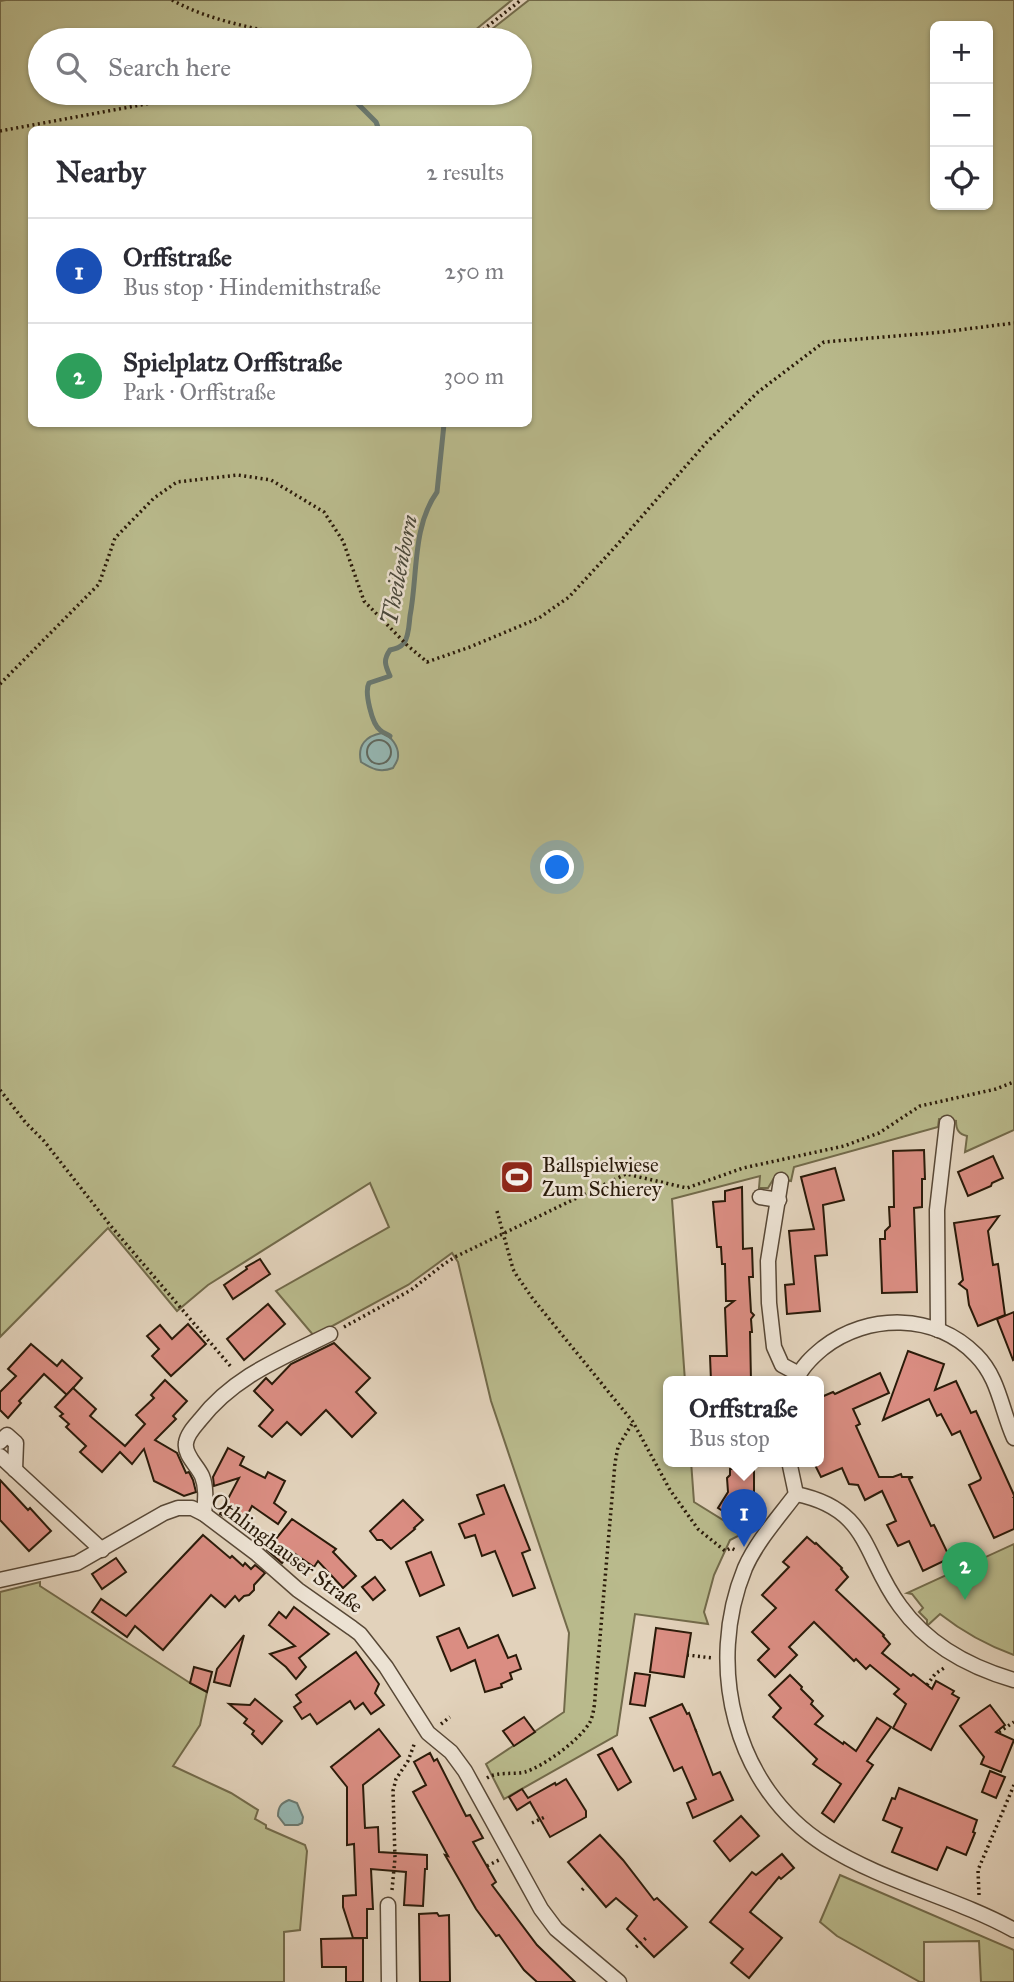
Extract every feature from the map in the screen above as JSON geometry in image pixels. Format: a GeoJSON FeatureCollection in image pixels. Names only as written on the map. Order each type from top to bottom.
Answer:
{"type":"FeatureCollection","features":[{"type":"Feature","properties":{"kind":"street"},"geometry":{"type":"LineString","coordinates":[[938,1330],[937,1210],[947,1123]]}},
{"type":"Feature","properties":{"kind":"street"},"geometry":{"type":"LineString","coordinates":[[781,1180],[768,1261],[769,1303],[774,1347],[782,1365],[796,1376]]}},
{"type":"Feature","properties":{"kind":"street"},"geometry":{"type":"LineString","coordinates":[[760,1196],[779,1200]]}},
{"type":"Feature","properties":{"kind":"street"},"geometry":{"type":"LineString","coordinates":[[798,1376],[817,1353],[838,1337],[871,1325],[917,1324],[938,1330],[963,1345],[987,1370],[1002,1400],[1014,1438]]}},
{"type":"Feature","properties":{"kind":"street"},"geometry":{"type":"LineString","coordinates":[[204,1514],[202,1477],[187,1452],[187,1438],[218,1398],[242,1379],[330,1334]]}},
{"type":"Feature","properties":{"kind":"street"},"geometry":{"type":"LineString","coordinates":[[0,1442],[7,1435],[16,1443],[15,1470]]}},
{"type":"Feature","properties":{"kind":"street"},"geometry":{"type":"LineString","coordinates":[[0,1456],[102,1550]]}},
{"type":"Feature","properties":{"kind":"street"},"geometry":{"type":"LineString","coordinates":[[790,1467],[796,1494],[751,1557],[739,1587],[727,1632],[730,1696],[745,1751],[773,1798],[786,1814],[823,1844],[851,1860],[973,1910],[1014,1930]]}},
{"type":"Feature","properties":{"kind":"street"},"geometry":{"type":"LineString","coordinates":[[796,1494],[835,1508],[851,1522],[867,1543],[900,1607],[937,1645],[973,1665],[1014,1680]]}},
{"type":"Feature","properties":{"kind":"street","name":"Othlinghauser Straße"},"geometry":{"type":"LineString","coordinates":[[0,1580],[77,1563],[164,1513],[178,1508],[192,1508],[204,1514],[257,1554],[303,1594],[360,1634],[451,1752],[473,1786],[541,1909],[562,1934],[619,1982]]}},
{"type":"Feature","properties":{"kind":"street"},"geometry":{"type":"LineString","coordinates":[[388,1905],[389,1982]]}},
{"type":"Feature","properties":{"kind":"path"},"geometry":{"type":"LineString","coordinates":[[172,0],[223,20],[257,28]]}},
{"type":"Feature","properties":{"kind":"path"},"geometry":{"type":"LineString","coordinates":[[485,28],[521,0]]}},
{"type":"Feature","properties":{"kind":"path"},"geometry":{"type":"LineString","coordinates":[[0,131],[141,105]]}},
{"type":"Feature","properties":{"kind":"path"},"geometry":{"type":"LineString","coordinates":[[0,684],[99,584],[115,538],[154,498],[177,482],[238,475],[271,480],[324,512],[344,541],[364,601],[427,662],[539,618],[569,597],[706,443],[758,392],[824,342],[1014,323]]}},
{"type":"Feature","properties":{"kind":"path"},"geometry":{"type":"LineString","coordinates":[[330,1334],[411,1290],[444,1264],[626,1174],[687,1188],[743,1168],[845,1146],[879,1133],[920,1106],[996,1089],[1014,1082]]}},
{"type":"Feature","properties":{"kind":"path"},"geometry":{"type":"LineString","coordinates":[[0,1090],[110,1225],[242,1379]]}},
{"type":"Feature","properties":{"kind":"path"},"geometry":{"type":"LineString","coordinates":[[497,1211],[513,1269],[533,1298],[634,1422],[676,1498],[698,1529],[725,1551]]}},
{"type":"Feature","properties":{"kind":"path"},"geometry":{"type":"LineString","coordinates":[[473,1786],[492,1775],[525,1772],[546,1762],[569,1745],[591,1720],[615,1463],[618,1447],[634,1422]]}},
{"type":"Feature","properties":{"kind":"path"},"geometry":{"type":"LineString","coordinates":[[687,1655],[708,1658]]}},
{"type":"Feature","properties":{"kind":"path"},"geometry":{"type":"LineString","coordinates":[[927,1685],[935,1674],[943,1669]]}},
{"type":"Feature","properties":{"kind":"path"},"geometry":{"type":"LineString","coordinates":[[388,1905],[396,1858],[393,1791],[396,1779],[408,1761],[416,1740],[450,1717]]}},
{"type":"Feature","properties":{"kind":"path"},"geometry":{"type":"LineString","coordinates":[[999,1732],[1014,1722]]}},
{"type":"Feature","properties":{"kind":"path"},"geometry":{"type":"LineString","coordinates":[[973,1910],[980,1893],[978,1870],[1014,1785]]}},
{"type":"Feature","properties":{"kind":"path"},"geometry":{"type":"LineString","coordinates":[[532,1823],[547,1816]]}},
{"type":"Feature","properties":{"kind":"path"},"geometry":{"type":"LineString","coordinates":[[582,1890],[586,1886]]}},
{"type":"Feature","properties":{"kind":"path"},"geometry":{"type":"LineString","coordinates":[[636,1947],[646,1938]]}},
{"type":"Feature","properties":{"kind":"green space"},"geometry":{"type":"Polygon","coordinates":[[[512,0],[478,28],[28,28],[28,105],[532,105],[532,28],[493,28],[529,0],[1014,0],[1014,1130],[965,1152],[967,1136],[959,1131],[956,1121],[939,1119],[938,1127],[794,1167],[791,1181],[774,1178],[768,1188],[759,1188],[760,1176],[672,1199],[685,1376],[663,1376],[663,1467],[691,1467],[694,1502],[744,1533],[730,1540],[714,1575],[704,1612],[708,1624],[635,1614],[617,1735],[504,1799],[486,1764],[564,1712],[569,1633],[491,1401],[458,1262],[452,1253],[408,1285],[314,1336],[276,1291],[389,1227],[370,1183],[208,1285],[177,1311],[108,1228],[0,1337],[0,1],[512,0]]]}},
{"type":"Feature","properties":{"kind":"green space"},"geometry":{"type":"Polygon","coordinates":[[[1014,1544],[1014,1655],[975,1638],[940,1614],[927,1624],[927,1620],[919,1612],[923,1608],[912,1594],[907,1593],[1014,1544]]]}},
{"type":"Feature","properties":{"kind":"green space"},"geometry":{"type":"Polygon","coordinates":[[[40,1582],[40,1586],[207,1692],[200,1725],[173,1766],[231,1793],[258,1810],[255,1819],[266,1825],[266,1828],[305,1845],[307,1851],[300,1930],[284,1932],[284,1982],[0,1982],[0,1592],[40,1582]]]}},
{"type":"Feature","properties":{"kind":"green space"},"geometry":{"type":"Polygon","coordinates":[[[840,1875],[1014,1950],[1014,1982],[981,1982],[979,1941],[924,1942],[924,1982],[920,1982],[837,1936],[820,1922],[840,1875]]]}},
{"type":"Feature","properties":{"kind":"water"},"geometry":{"type":"Polygon","coordinates":[[[382,733],[394,742],[398,760],[393,768],[376,770],[361,762],[360,751],[371,736],[382,733]]]}},
{"type":"Feature","properties":{"kind":"water"},"geometry":{"type":"Polygon","coordinates":[[[289,1800],[297,1803],[303,1817],[302,1823],[298,1825],[285,1825],[278,1816],[281,1806],[289,1800]]]}},
{"type":"Feature","properties":{"kind":"building"},"geometry":{"type":"Polygon","coordinates":[[[924,1150],[922,1207],[914,1208],[917,1292],[882,1293],[880,1239],[885,1239],[885,1231],[890,1226],[889,1207],[894,1207],[893,1151],[924,1150]]]}},
{"type":"Feature","properties":{"kind":"building"},"geometry":{"type":"Polygon","coordinates":[[[993,1156],[1003,1178],[968,1196],[958,1172],[993,1156]]]}},
{"type":"Feature","properties":{"kind":"building"},"geometry":{"type":"Polygon","coordinates":[[[835,1168],[844,1200],[823,1205],[827,1255],[815,1256],[820,1311],[787,1314],[785,1285],[794,1284],[789,1231],[814,1229],[801,1177],[835,1168]]]}},
{"type":"Feature","properties":{"kind":"building"},"geometry":{"type":"Polygon","coordinates":[[[742,1187],[743,1249],[752,1248],[753,1277],[749,1277],[751,1312],[754,1315],[750,1332],[751,1376],[711,1376],[710,1356],[727,1356],[725,1308],[734,1301],[726,1301],[725,1264],[722,1264],[721,1247],[717,1247],[713,1202],[725,1201],[725,1191],[742,1187]]]}},
{"type":"Feature","properties":{"kind":"building"},"geometry":{"type":"Polygon","coordinates":[[[999,1216],[988,1231],[993,1265],[998,1264],[1005,1315],[978,1326],[969,1305],[967,1290],[959,1284],[963,1280],[954,1223],[999,1216]]]}},
{"type":"Feature","properties":{"kind":"building"},"geometry":{"type":"Polygon","coordinates":[[[260,1259],[270,1274],[233,1299],[224,1285],[260,1259]]]}},
{"type":"Feature","properties":{"kind":"building"},"geometry":{"type":"Polygon","coordinates":[[[268,1304],[285,1324],[244,1360],[227,1339],[268,1304]]]}},
{"type":"Feature","properties":{"kind":"building"},"geometry":{"type":"Polygon","coordinates":[[[1014,1312],[1014,1359],[1013,1360],[997,1319],[1014,1312]]]}},
{"type":"Feature","properties":{"kind":"building"},"geometry":{"type":"Polygon","coordinates":[[[188,1324],[206,1344],[171,1376],[152,1356],[159,1349],[147,1336],[160,1325],[172,1339],[188,1324]]]}},
{"type":"Feature","properties":{"kind":"building"},"geometry":{"type":"Polygon","coordinates":[[[334,1343],[370,1378],[356,1392],[376,1413],[352,1437],[326,1410],[301,1435],[287,1422],[272,1437],[259,1426],[273,1410],[254,1391],[266,1378],[272,1384],[291,1364],[334,1343]]]}},
{"type":"Feature","properties":{"kind":"building"},"geometry":{"type":"Polygon","coordinates":[[[31,1344],[57,1366],[62,1360],[82,1378],[67,1395],[44,1374],[19,1401],[21,1403],[8,1418],[0,1410],[0,1392],[16,1376],[8,1369],[31,1344]]]}},
{"type":"Feature","properties":{"kind":"building"},"geometry":{"type":"Polygon","coordinates":[[[908,1351],[944,1364],[935,1390],[956,1381],[971,1413],[976,1411],[1014,1495],[1014,1529],[994,1538],[969,1485],[981,1478],[960,1431],[952,1435],[941,1414],[937,1416],[929,1399],[883,1420],[908,1351]]]}},
{"type":"Feature","properties":{"kind":"building"},"geometry":{"type":"Polygon","coordinates":[[[880,1373],[889,1393],[853,1409],[860,1424],[856,1426],[879,1477],[901,1474],[902,1477],[913,1477],[909,1479],[931,1526],[934,1525],[950,1558],[923,1571],[909,1541],[898,1546],[887,1525],[896,1521],[882,1491],[865,1500],[858,1485],[849,1484],[842,1468],[821,1477],[816,1467],[824,1467],[824,1396],[833,1392],[835,1394],[880,1373]]]}},
{"type":"Feature","properties":{"kind":"building"},"geometry":{"type":"Polygon","coordinates":[[[165,1380],[187,1401],[173,1416],[176,1419],[155,1440],[177,1453],[186,1473],[189,1472],[196,1492],[184,1496],[154,1481],[144,1449],[132,1464],[120,1452],[102,1472],[80,1452],[86,1446],[66,1427],[69,1424],[55,1407],[73,1388],[96,1409],[90,1416],[125,1446],[145,1424],[136,1415],[154,1398],[151,1395],[165,1380]]]}},
{"type":"Feature","properties":{"kind":"building"},"geometry":{"type":"Polygon","coordinates":[[[228,1448],[244,1457],[240,1465],[265,1478],[268,1472],[285,1481],[274,1503],[286,1512],[278,1524],[252,1506],[242,1525],[220,1514],[239,1478],[214,1486],[213,1477],[228,1448]]]}},
{"type":"Feature","properties":{"kind":"building"},"geometry":{"type":"Polygon","coordinates":[[[754,1468],[754,1496],[739,1521],[718,1508],[728,1492],[727,1478],[730,1469],[754,1468]]]}},
{"type":"Feature","properties":{"kind":"building"},"geometry":{"type":"Polygon","coordinates":[[[0,1480],[51,1531],[29,1551],[0,1520],[0,1480]]]}},
{"type":"Feature","properties":{"kind":"building"},"geometry":{"type":"Polygon","coordinates":[[[504,1485],[530,1550],[522,1553],[535,1588],[513,1596],[495,1551],[482,1556],[475,1535],[465,1538],[459,1524],[484,1514],[477,1495],[504,1485]]]}},
{"type":"Feature","properties":{"kind":"building"},"geometry":{"type":"Polygon","coordinates":[[[403,1500],[423,1520],[391,1549],[382,1540],[377,1540],[370,1531],[403,1500]]]}},
{"type":"Feature","properties":{"kind":"building"},"geometry":{"type":"Polygon","coordinates":[[[292,1519],[336,1549],[333,1552],[356,1576],[343,1588],[318,1561],[314,1567],[291,1551],[282,1563],[267,1550],[292,1519]]]}},
{"type":"Feature","properties":{"kind":"building"},"geometry":{"type":"Polygon","coordinates":[[[203,1535],[243,1566],[245,1563],[251,1569],[255,1565],[265,1573],[249,1595],[239,1601],[235,1596],[225,1607],[211,1595],[163,1650],[135,1626],[127,1637],[92,1612],[101,1599],[126,1616],[203,1535]]]}},
{"type":"Feature","properties":{"kind":"building"},"geometry":{"type":"Polygon","coordinates":[[[807,1537],[842,1568],[848,1577],[836,1590],[884,1635],[890,1644],[882,1653],[932,1689],[936,1681],[954,1691],[952,1694],[959,1698],[931,1750],[893,1728],[906,1704],[894,1694],[899,1689],[870,1665],[866,1669],[856,1659],[854,1661],[814,1622],[789,1647],[797,1655],[775,1677],[758,1660],[769,1649],[752,1632],[776,1608],[762,1595],[789,1567],[783,1562],[807,1537]]]}},
{"type":"Feature","properties":{"kind":"building"},"geometry":{"type":"Polygon","coordinates":[[[431,1552],[444,1585],[420,1596],[406,1562],[431,1552]]]}},
{"type":"Feature","properties":{"kind":"building"},"geometry":{"type":"Polygon","coordinates":[[[116,1558],[126,1572],[102,1589],[92,1574],[116,1558]]]}},
{"type":"Feature","properties":{"kind":"building"},"geometry":{"type":"Polygon","coordinates":[[[375,1577],[385,1590],[373,1600],[362,1587],[375,1577]]]}},
{"type":"Feature","properties":{"kind":"building"},"geometry":{"type":"Polygon","coordinates":[[[294,1607],[329,1634],[299,1658],[306,1667],[296,1679],[270,1654],[295,1646],[269,1625],[279,1612],[286,1618],[294,1607]]]}},
{"type":"Feature","properties":{"kind":"building"},"geometry":{"type":"Polygon","coordinates":[[[459,1628],[468,1648],[498,1635],[508,1658],[516,1655],[521,1669],[510,1673],[512,1679],[501,1684],[502,1687],[485,1692],[475,1660],[451,1671],[437,1637],[459,1628]]]}},
{"type":"Feature","properties":{"kind":"building"},"geometry":{"type":"Polygon","coordinates":[[[656,1628],[691,1633],[684,1677],[650,1672],[656,1628]]]}},
{"type":"Feature","properties":{"kind":"building"},"geometry":{"type":"Polygon","coordinates":[[[244,1635],[230,1686],[214,1682],[217,1669],[244,1635]]]}},
{"type":"Feature","properties":{"kind":"building"},"geometry":{"type":"Polygon","coordinates":[[[356,1652],[379,1684],[375,1693],[384,1705],[371,1714],[363,1703],[355,1709],[350,1701],[317,1724],[310,1714],[302,1719],[294,1707],[301,1702],[296,1695],[356,1652]]]}},
{"type":"Feature","properties":{"kind":"building"},"geometry":{"type":"Polygon","coordinates":[[[194,1667],[212,1672],[207,1692],[190,1683],[194,1667]]]}},
{"type":"Feature","properties":{"kind":"building"},"geometry":{"type":"Polygon","coordinates":[[[635,1673],[650,1675],[645,1706],[630,1704],[635,1673]]]}},
{"type":"Feature","properties":{"kind":"building"},"geometry":{"type":"Polygon","coordinates":[[[790,1675],[823,1716],[815,1724],[856,1751],[877,1718],[891,1727],[867,1761],[873,1765],[834,1822],[822,1813],[841,1784],[813,1764],[817,1759],[773,1717],[781,1708],[769,1695],[790,1675]]]}},
{"type":"Feature","properties":{"kind":"building"},"geometry":{"type":"Polygon","coordinates":[[[255,1699],[282,1721],[262,1744],[252,1734],[254,1731],[244,1723],[247,1719],[229,1704],[250,1705],[255,1699]]]}},
{"type":"Feature","properties":{"kind":"building"},"geometry":{"type":"Polygon","coordinates":[[[682,1704],[687,1714],[689,1713],[713,1775],[720,1772],[733,1800],[693,1818],[687,1803],[696,1799],[682,1767],[674,1771],[650,1718],[682,1704]]]}},
{"type":"Feature","properties":{"kind":"building"},"geometry":{"type":"Polygon","coordinates":[[[990,1705],[1005,1725],[996,1732],[1014,1740],[1001,1772],[981,1764],[984,1757],[960,1726],[990,1705]]]}},
{"type":"Feature","properties":{"kind":"building"},"geometry":{"type":"Polygon","coordinates":[[[524,1717],[535,1732],[514,1746],[503,1731],[524,1717]]]}},
{"type":"Feature","properties":{"kind":"building"},"geometry":{"type":"Polygon","coordinates":[[[379,1729],[400,1756],[363,1785],[365,1828],[378,1827],[379,1852],[427,1855],[423,1906],[404,1905],[406,1872],[371,1869],[373,1909],[367,1909],[367,1938],[353,1938],[343,1907],[343,1896],[356,1895],[354,1844],[347,1845],[347,1787],[331,1767],[379,1729]]]}},
{"type":"Feature","properties":{"kind":"building"},"geometry":{"type":"Polygon","coordinates":[[[612,1748],[631,1782],[618,1790],[598,1755],[612,1748]]]}},
{"type":"Feature","properties":{"kind":"building"},"geometry":{"type":"Polygon","coordinates":[[[430,1753],[434,1761],[437,1759],[466,1816],[470,1815],[483,1838],[473,1842],[496,1882],[492,1885],[537,1945],[575,1982],[537,1982],[524,1970],[476,1909],[413,1792],[426,1785],[414,1762],[430,1753]]]}},
{"type":"Feature","properties":{"kind":"building"},"geometry":{"type":"Polygon","coordinates":[[[990,1771],[1005,1777],[996,1798],[982,1792],[990,1771]]]}},
{"type":"Feature","properties":{"kind":"building"},"geometry":{"type":"Polygon","coordinates":[[[566,1779],[586,1811],[586,1817],[550,1837],[530,1802],[517,1810],[509,1797],[522,1789],[528,1798],[566,1779]]]}},
{"type":"Feature","properties":{"kind":"building"},"geometry":{"type":"Polygon","coordinates":[[[899,1788],[977,1820],[966,1855],[947,1847],[937,1870],[892,1852],[902,1828],[883,1820],[899,1788]]]}},
{"type":"Feature","properties":{"kind":"building"},"geometry":{"type":"Polygon","coordinates":[[[741,1816],[759,1836],[730,1861],[714,1841],[741,1816]]]}},
{"type":"Feature","properties":{"kind":"building"},"geometry":{"type":"Polygon","coordinates":[[[600,1835],[654,1900],[657,1898],[687,1927],[654,1957],[627,1929],[637,1916],[616,1898],[606,1907],[568,1862],[600,1835]]]}},
{"type":"Feature","properties":{"kind":"building"},"geometry":{"type":"Polygon","coordinates":[[[782,1854],[794,1868],[781,1879],[779,1877],[750,1912],[782,1938],[749,1978],[731,1963],[743,1949],[710,1922],[752,1872],[756,1875],[782,1854]]]}},
{"type":"Feature","properties":{"kind":"building"},"geometry":{"type":"Polygon","coordinates":[[[437,1913],[439,1916],[449,1915],[450,1982],[420,1982],[419,1914],[437,1913]]]}},
{"type":"Feature","properties":{"kind":"building"},"geometry":{"type":"Polygon","coordinates":[[[363,1938],[363,1982],[346,1982],[346,1967],[322,1967],[321,1939],[363,1938]]]}},
{"type":"Feature","properties":{"kind":"waterway","name":"Theilenborn"},"geometry":{"type":"LineString","coordinates":[[359,105],[378,126]]}},
{"type":"Feature","properties":{"kind":"waterway","name":"Theilenborn"},"geometry":{"type":"LineString","coordinates":[[390,736],[380,730],[374,721],[368,700],[368,687],[369,683],[390,676],[386,657],[390,650],[402,645],[407,637],[417,552],[423,520],[437,492],[444,427]]}},
{"type":"Feature","properties":{"kind":"place","name":"Ballspielwiese Zum Schierey"},"geometry":{"type":"Point","coordinates":[517,1177]}},
{"type":"Feature","properties":{"kind":"place","name":"Orffstraße"},"geometry":{"type":"Point","coordinates":[744,1547]}},
{"type":"Feature","properties":{"kind":"place","name":"Spielplatz Orffstraße"},"geometry":{"type":"Point","coordinates":[965,1600]}}]}
